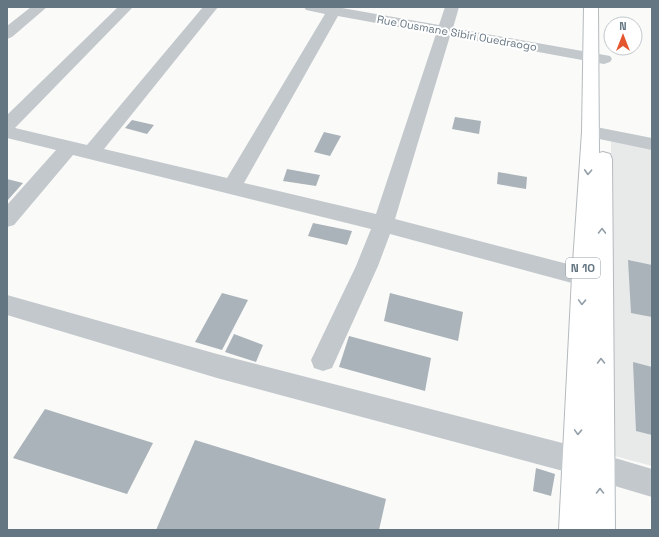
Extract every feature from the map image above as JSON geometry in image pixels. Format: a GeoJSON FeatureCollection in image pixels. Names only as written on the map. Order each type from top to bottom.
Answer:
{"type":"FeatureCollection","features":[{"type":"Feature","properties":{"kind":"main road","name":"N 10"},"geometry":{"type":"LineString","coordinates":[[591,7],[598,58]]}},
{"type":"Feature","properties":{"kind":"main road","name":"N 10"},"geometry":{"type":"LineString","coordinates":[[574,530],[589,464],[598,58],[605,7]]}},
{"type":"Feature","properties":{"kind":"main road","name":"N 10"},"geometry":{"type":"LineString","coordinates":[[597,133],[582,277],[589,464],[600,530]]}},
{"type":"Feature","properties":{"kind":"street"},"geometry":{"type":"LineString","coordinates":[[7,34],[40,7]]}},
{"type":"Feature","properties":{"kind":"street"},"geometry":{"type":"LineString","coordinates":[[7,125],[126,7]]}},
{"type":"Feature","properties":{"kind":"street"},"geometry":{"type":"LineString","coordinates":[[91,153],[211,7]]}},
{"type":"Feature","properties":{"kind":"street","name":"Rue Ousmane Sibiri Ouedraogo"},"geometry":{"type":"LineString","coordinates":[[311,7],[335,9],[445,31],[598,58]]}},
{"type":"Feature","properties":{"kind":"street"},"geometry":{"type":"LineString","coordinates":[[323,360],[367,266],[383,224],[452,7]]}},
{"type":"Feature","properties":{"kind":"street"},"geometry":{"type":"LineString","coordinates":[[232,186],[335,9]]}},
{"type":"Feature","properties":{"kind":"street"},"geometry":{"type":"LineString","coordinates":[[7,132],[383,224],[582,277]]}},
{"type":"Feature","properties":{"kind":"street"},"geometry":{"type":"LineString","coordinates":[[597,133],[652,144]]}},
{"type":"Feature","properties":{"kind":"street"},"geometry":{"type":"LineString","coordinates":[[7,219],[69,147]]}},
{"type":"Feature","properties":{"kind":"street"},"geometry":{"type":"LineString","coordinates":[[7,305],[225,368],[589,464],[652,483]]}},
{"type":"Feature","properties":{"kind":"shaded area"},"geometry":{"type":"Polygon","coordinates":[[[611,141],[652,149],[652,466],[611,455],[611,141]]]}},
{"type":"Feature","properties":{"kind":"building"},"geometry":{"type":"Polygon","coordinates":[[[455,117],[481,121],[479,134],[452,129],[455,117]]]}},
{"type":"Feature","properties":{"kind":"building"},"geometry":{"type":"Polygon","coordinates":[[[132,120],[154,125],[147,134],[125,128],[132,120]]]}},
{"type":"Feature","properties":{"kind":"building"},"geometry":{"type":"Polygon","coordinates":[[[324,132],[341,136],[330,156],[314,152],[324,132]]]}},
{"type":"Feature","properties":{"kind":"building"},"geometry":{"type":"Polygon","coordinates":[[[287,169],[320,175],[316,186],[283,181],[287,169]]]}},
{"type":"Feature","properties":{"kind":"building"},"geometry":{"type":"Polygon","coordinates":[[[498,172],[527,177],[526,189],[497,184],[498,172]]]}},
{"type":"Feature","properties":{"kind":"building"},"geometry":{"type":"Polygon","coordinates":[[[7,179],[23,183],[7,201],[7,179]]]}},
{"type":"Feature","properties":{"kind":"building"},"geometry":{"type":"Polygon","coordinates":[[[313,223],[352,231],[347,245],[308,236],[313,223]]]}},
{"type":"Feature","properties":{"kind":"building"},"geometry":{"type":"Polygon","coordinates":[[[628,260],[652,265],[652,317],[631,313],[628,260]]]}},
{"type":"Feature","properties":{"kind":"building"},"geometry":{"type":"Polygon","coordinates":[[[222,293],[248,300],[222,350],[195,342],[222,293]]]}},
{"type":"Feature","properties":{"kind":"building"},"geometry":{"type":"Polygon","coordinates":[[[390,293],[463,312],[458,341],[384,321],[390,293]]]}},
{"type":"Feature","properties":{"kind":"building"},"geometry":{"type":"Polygon","coordinates":[[[234,334],[263,345],[256,362],[225,352],[234,334]]]}},
{"type":"Feature","properties":{"kind":"building"},"geometry":{"type":"Polygon","coordinates":[[[349,336],[431,358],[425,391],[339,367],[349,336]]]}},
{"type":"Feature","properties":{"kind":"building"},"geometry":{"type":"Polygon","coordinates":[[[633,362],[652,367],[652,435],[636,431],[633,362]]]}},
{"type":"Feature","properties":{"kind":"building"},"geometry":{"type":"Polygon","coordinates":[[[45,409],[153,443],[127,494],[13,458],[45,409]]]}},
{"type":"Feature","properties":{"kind":"building"},"geometry":{"type":"Polygon","coordinates":[[[195,440],[386,499],[379,530],[156,530],[195,440]]]}},
{"type":"Feature","properties":{"kind":"building"},"geometry":{"type":"Polygon","coordinates":[[[536,468],[555,474],[551,496],[533,491],[536,468]]]}}]}
